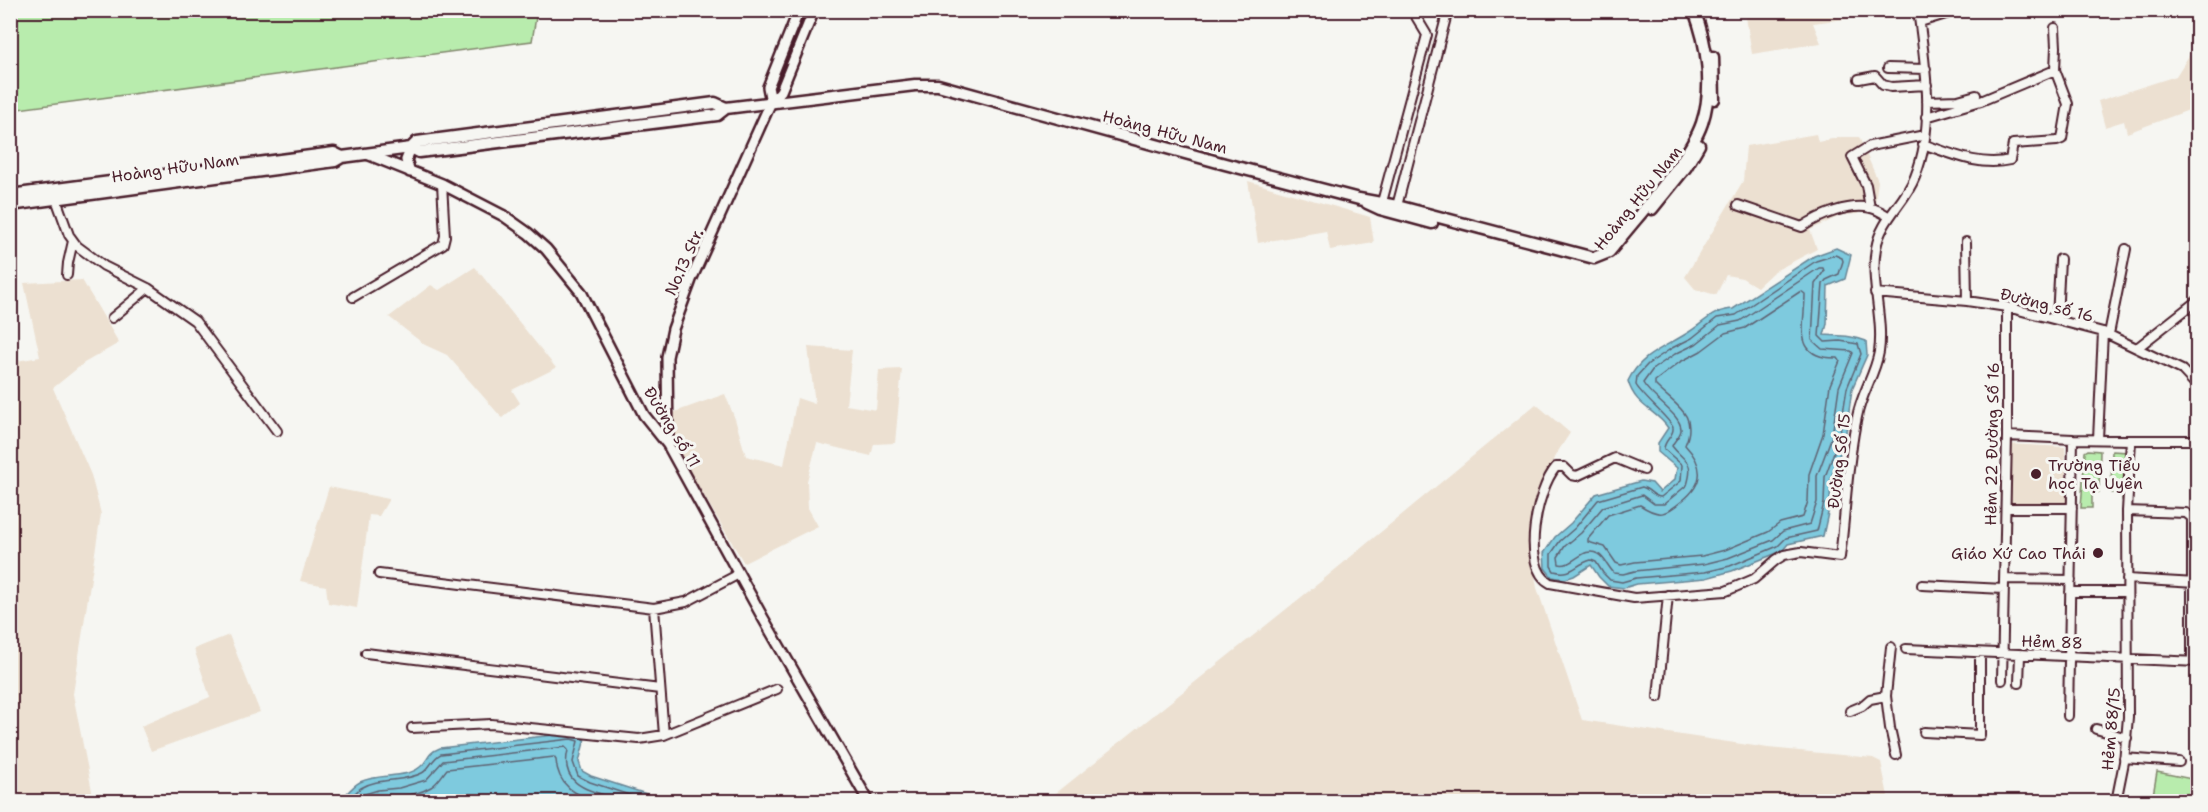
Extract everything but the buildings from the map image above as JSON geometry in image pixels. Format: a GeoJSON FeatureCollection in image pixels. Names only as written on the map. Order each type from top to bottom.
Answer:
{"type":"FeatureCollection","features":[{"type":"Feature","properties":{"kind":"main road","name":"Hoàng Hữu Nam"},"geometry":{"type":"LineString","coordinates":[[10,205],[55,194],[334,153],[342,157],[411,148],[417,142],[715,103],[726,108],[915,85],[938,85],[1359,199],[1382,202],[1586,257],[1601,257],[1608,252],[1679,163],[1702,123],[1707,101],[1706,55],[1694,10]]}},
{"type":"Feature","properties":{"kind":"main road","name":"Hoàng Hữu Nam"},"geometry":{"type":"LineString","coordinates":[[1359,199],[1380,209],[1585,264],[1604,263],[1612,257],[1686,167],[1707,127],[1713,102],[1714,79],[1707,28],[1701,10]]}},
{"type":"Feature","properties":{"kind":"main road","name":"Hoàng Hữu Nam"},"geometry":{"type":"LineString","coordinates":[[10,195],[55,194]]}},
{"type":"Feature","properties":{"kind":"street"},"geometry":{"type":"LineString","coordinates":[[771,102],[768,87],[799,10]]}},
{"type":"Feature","properties":{"kind":"street"},"geometry":{"type":"LineString","coordinates":[[771,102],[781,91],[814,10]]}},
{"type":"Feature","properties":{"kind":"street"},"geometry":{"type":"LineString","coordinates":[[1382,202],[1427,34],[1412,10]]}},
{"type":"Feature","properties":{"kind":"street"},"geometry":{"type":"LineString","coordinates":[[1397,206],[1448,10]]}},
{"type":"Feature","properties":{"kind":"street","name":"Đường Số 15"},"geometry":{"type":"LineString","coordinates":[[1644,470],[1615,458],[1577,476],[1560,466],[1552,472],[1543,491],[1535,525],[1537,566],[1540,576],[1550,583],[1634,598],[1726,591],[1754,579],[1776,560],[1792,553],[1840,557],[1851,444],[1860,402],[1879,352],[1874,261],[1876,246],[1888,216],[1910,188],[1916,175],[1925,135],[1927,85],[1918,10]]}},
{"type":"Feature","properties":{"kind":"street"},"geometry":{"type":"LineString","coordinates":[[1920,22],[1959,10]]}},
{"type":"Feature","properties":{"kind":"street"},"geometry":{"type":"LineString","coordinates":[[1923,144],[1980,162],[2009,161],[2013,144],[2057,141],[2064,136],[2068,104],[2055,70],[2055,28]]}},
{"type":"Feature","properties":{"kind":"street"},"geometry":{"type":"LineString","coordinates":[[1888,68],[1926,69]]}},
{"type":"Feature","properties":{"kind":"street"},"geometry":{"type":"LineString","coordinates":[[1926,117],[1981,101],[2055,70]]}},
{"type":"Feature","properties":{"kind":"street"},"geometry":{"type":"LineString","coordinates":[[1859,79],[1875,76],[1883,85],[1891,87],[1927,85]]}},
{"type":"Feature","properties":{"kind":"street"},"geometry":{"type":"LineString","coordinates":[[1927,101],[1958,100],[1976,95]]}},
{"type":"Feature","properties":{"kind":"street","name":"No.13 Str."},"geometry":{"type":"LineString","coordinates":[[668,445],[666,357],[673,329],[692,280],[771,102]]}},
{"type":"Feature","properties":{"kind":"street"},"geometry":{"type":"LineString","coordinates":[[1870,208],[1866,184],[1852,157],[1870,146],[1925,135]]}},
{"type":"Feature","properties":{"kind":"street"},"geometry":{"type":"LineString","coordinates":[[410,172],[406,160],[411,148]]}},
{"type":"Feature","properties":{"kind":"street","name":"Đường số 11"},"geometry":{"type":"LineString","coordinates":[[366,153],[442,184],[528,232],[558,263],[581,292],[644,415],[668,445],[869,801]]}},
{"type":"Feature","properties":{"kind":"street"},"geometry":{"type":"LineString","coordinates":[[353,297],[443,244],[445,236],[442,184]]}},
{"type":"Feature","properties":{"kind":"street"},"geometry":{"type":"LineString","coordinates":[[55,194],[76,246],[104,266],[148,288],[195,321],[277,431]]}},
{"type":"Feature","properties":{"kind":"street"},"geometry":{"type":"LineString","coordinates":[[1738,205],[1802,226],[1824,215],[1842,210],[1870,208],[1888,216]]}},
{"type":"Feature","properties":{"kind":"street"},"geometry":{"type":"LineString","coordinates":[[67,275],[73,241]]}},
{"type":"Feature","properties":{"kind":"street"},"geometry":{"type":"LineString","coordinates":[[1966,242],[1967,300]]}},
{"type":"Feature","properties":{"kind":"street"},"geometry":{"type":"LineString","coordinates":[[2098,439],[2106,333],[2126,249]]}},
{"type":"Feature","properties":{"kind":"street"},"geometry":{"type":"LineString","coordinates":[[2057,319],[2060,260]]}},
{"type":"Feature","properties":{"kind":"street"},"geometry":{"type":"LineString","coordinates":[[112,318],[148,288]]}},
{"type":"Feature","properties":{"kind":"street","name":"Đường số 16"},"geometry":{"type":"LineString","coordinates":[[1875,293],[1967,300],[2007,307],[2106,333],[2182,370],[2198,387]]}},
{"type":"Feature","properties":{"kind":"street"},"geometry":{"type":"LineString","coordinates":[[2137,348],[2198,300]]}},
{"type":"Feature","properties":{"kind":"street","name":"Hẻm 22 Đường Số 16"},"geometry":{"type":"LineString","coordinates":[[2002,680],[2007,307]]}},
{"type":"Feature","properties":{"kind":"street"},"geometry":{"type":"LineString","coordinates":[[2007,436],[2198,440]]}},
{"type":"Feature","properties":{"kind":"street"},"geometry":{"type":"LineString","coordinates":[[2068,716],[2073,439]]}},
{"type":"Feature","properties":{"kind":"street","name":"Hẻm 88/15"},"geometry":{"type":"LineString","coordinates":[[2116,801],[2127,738],[2127,510],[2131,440]]}},
{"type":"Feature","properties":{"kind":"street"},"geometry":{"type":"LineString","coordinates":[[2006,508],[2072,508]]}},
{"type":"Feature","properties":{"kind":"street"},"geometry":{"type":"LineString","coordinates":[[2127,510],[2186,513],[2193,523],[2195,661]]}},
{"type":"Feature","properties":{"kind":"street"},"geometry":{"type":"LineString","coordinates":[[379,574],[654,608],[686,602],[739,574]]}},
{"type":"Feature","properties":{"kind":"street"},"geometry":{"type":"LineString","coordinates":[[2004,579],[2071,580]]}},
{"type":"Feature","properties":{"kind":"street"},"geometry":{"type":"LineString","coordinates":[[2127,579],[2195,583]]}},
{"type":"Feature","properties":{"kind":"street"},"geometry":{"type":"LineString","coordinates":[[1922,585],[2004,589]]}},
{"type":"Feature","properties":{"kind":"street"},"geometry":{"type":"LineString","coordinates":[[2070,592],[2127,592]]}},
{"type":"Feature","properties":{"kind":"street"},"geometry":{"type":"LineString","coordinates":[[1658,697],[1668,595]]}},
{"type":"Feature","properties":{"kind":"street"},"geometry":{"type":"LineString","coordinates":[[654,608],[664,735]]}},
{"type":"Feature","properties":{"kind":"street"},"geometry":{"type":"LineString","coordinates":[[1891,647],[1886,696],[1896,755]]}},
{"type":"Feature","properties":{"kind":"street","name":"Hẻm 88"},"geometry":{"type":"LineString","coordinates":[[1906,649],[2195,661]]}},
{"type":"Feature","properties":{"kind":"street"},"geometry":{"type":"LineString","coordinates":[[366,653],[660,689]]}},
{"type":"Feature","properties":{"kind":"street"},"geometry":{"type":"LineString","coordinates":[[1924,732],[1980,735],[1980,653]]}},
{"type":"Feature","properties":{"kind":"street"},"geometry":{"type":"LineString","coordinates":[[2019,683],[2020,655]]}},
{"type":"Feature","properties":{"kind":"street"},"geometry":{"type":"LineString","coordinates":[[412,728],[491,724],[639,739],[664,735],[777,689]]}},
{"type":"Feature","properties":{"kind":"street"},"geometry":{"type":"LineString","coordinates":[[1850,711],[1862,706],[1872,698],[1886,696]]}},
{"type":"Feature","properties":{"kind":"street"},"geometry":{"type":"LineString","coordinates":[[2096,729],[2127,738]]}},
{"type":"Feature","properties":{"kind":"street"},"geometry":{"type":"LineString","coordinates":[[2124,758],[2179,762]]}},
{"type":"Feature","properties":{"kind":"shaded area"},"geometry":{"type":"Polygon","coordinates":[[[1877,10],[1877,15],[1813,23],[1821,43],[1752,54],[1745,11],[1877,10]]]}},
{"type":"Feature","properties":{"kind":"shaded area"},"geometry":{"type":"Polygon","coordinates":[[[2197,43],[2197,107],[2127,133],[2124,121],[2105,127],[2098,101],[2176,76],[2197,43]]]}},
{"type":"Feature","properties":{"kind":"shaded area"},"geometry":{"type":"Polygon","coordinates":[[[1816,134],[1818,142],[1841,137],[1859,137],[1878,181],[1875,203],[1857,214],[1842,215],[1810,230],[1817,249],[1773,272],[1757,287],[1742,278],[1726,275],[1716,295],[1695,289],[1685,277],[1743,181],[1746,146],[1816,134]]]}},
{"type":"Feature","properties":{"kind":"shaded area"},"geometry":{"type":"Polygon","coordinates":[[[1248,181],[1370,217],[1374,243],[1330,250],[1326,231],[1258,243],[1248,181]]]}},
{"type":"Feature","properties":{"kind":"shaded area"},"geometry":{"type":"Polygon","coordinates":[[[475,267],[556,368],[512,390],[520,403],[502,418],[447,355],[425,345],[389,317],[431,285],[439,290],[475,267]]]}},
{"type":"Feature","properties":{"kind":"shaded area"},"geometry":{"type":"Polygon","coordinates":[[[82,280],[119,343],[84,363],[53,388],[91,475],[101,514],[73,694],[94,801],[11,801],[11,362],[40,357],[24,283],[82,280]]]}},
{"type":"Feature","properties":{"kind":"shaded area"},"geometry":{"type":"Polygon","coordinates":[[[808,347],[852,350],[846,405],[876,410],[879,370],[902,369],[895,443],[874,444],[871,456],[817,443],[807,481],[808,508],[818,526],[744,563],[674,445],[672,413],[725,394],[746,456],[784,465],[797,398],[815,404],[808,347]]]}},
{"type":"Feature","properties":{"kind":"shaded area"},"geometry":{"type":"Polygon","coordinates":[[[1536,404],[1570,433],[1555,456],[1538,492],[1534,521],[1534,570],[1537,588],[1582,720],[1768,748],[1873,758],[1881,762],[1889,801],[1045,802],[1319,583],[1536,404]]]}},
{"type":"Feature","properties":{"kind":"shaded area","name":"Trường Tiểu học Tạ Uyên"},"geometry":{"type":"Polygon","coordinates":[[[2007,444],[2065,447],[2067,506],[2006,502],[2007,444]]]}},
{"type":"Feature","properties":{"kind":"shaded area"},"geometry":{"type":"Polygon","coordinates":[[[329,487],[389,499],[379,516],[369,515],[357,608],[328,603],[326,586],[300,581],[329,487]]]}},
{"type":"Feature","properties":{"kind":"shaded area"},"geometry":{"type":"Polygon","coordinates":[[[229,635],[260,712],[151,751],[141,726],[210,697],[194,649],[229,635]]]}},
{"type":"Feature","properties":{"kind":"green space"},"geometry":{"type":"Polygon","coordinates":[[[10,11],[537,11],[532,41],[11,110],[10,11]]]}},
{"type":"Feature","properties":{"kind":"green space"},"geometry":{"type":"Polygon","coordinates":[[[2100,451],[2099,492],[2092,492],[2092,508],[2081,508],[2085,452],[2100,451]]]}},
{"type":"Feature","properties":{"kind":"green space"},"geometry":{"type":"Polygon","coordinates":[[[2112,451],[2128,452],[2127,501],[2122,500],[2122,493],[2111,493],[2112,451]]]}},
{"type":"Feature","properties":{"kind":"green space"},"geometry":{"type":"Polygon","coordinates":[[[2157,772],[2192,779],[2190,801],[2152,801],[2157,772]]]}},
{"type":"Feature","properties":{"kind":"water"},"geometry":{"type":"Polygon","coordinates":[[[1836,248],[1851,255],[1845,279],[1828,286],[1827,324],[1824,335],[1866,341],[1867,355],[1852,389],[1845,439],[1831,478],[1830,504],[1823,536],[1788,544],[1782,551],[1732,571],[1706,578],[1637,584],[1624,588],[1608,586],[1591,565],[1565,579],[1552,577],[1545,568],[1544,553],[1555,537],[1571,523],[1596,494],[1641,481],[1652,483],[1660,492],[1675,479],[1677,468],[1658,452],[1658,443],[1668,428],[1659,417],[1641,403],[1631,390],[1628,381],[1633,372],[1655,352],[1715,314],[1733,309],[1814,256],[1836,248]]]}},
{"type":"Feature","properties":{"kind":"water"},"geometry":{"type":"Polygon","coordinates":[[[571,733],[586,734],[579,762],[582,771],[668,801],[339,802],[352,788],[367,779],[414,771],[440,748],[571,733]]]}},
{"type":"Feature","properties":{"kind":"place","name":"Trường Tiểu học Tạ Uyên"},"geometry":{"type":"Point","coordinates":[2036,474]}},
{"type":"Feature","properties":{"kind":"place","name":"Giáo Xứ Cao Thái"},"geometry":{"type":"Point","coordinates":[2098,553]}}]}
